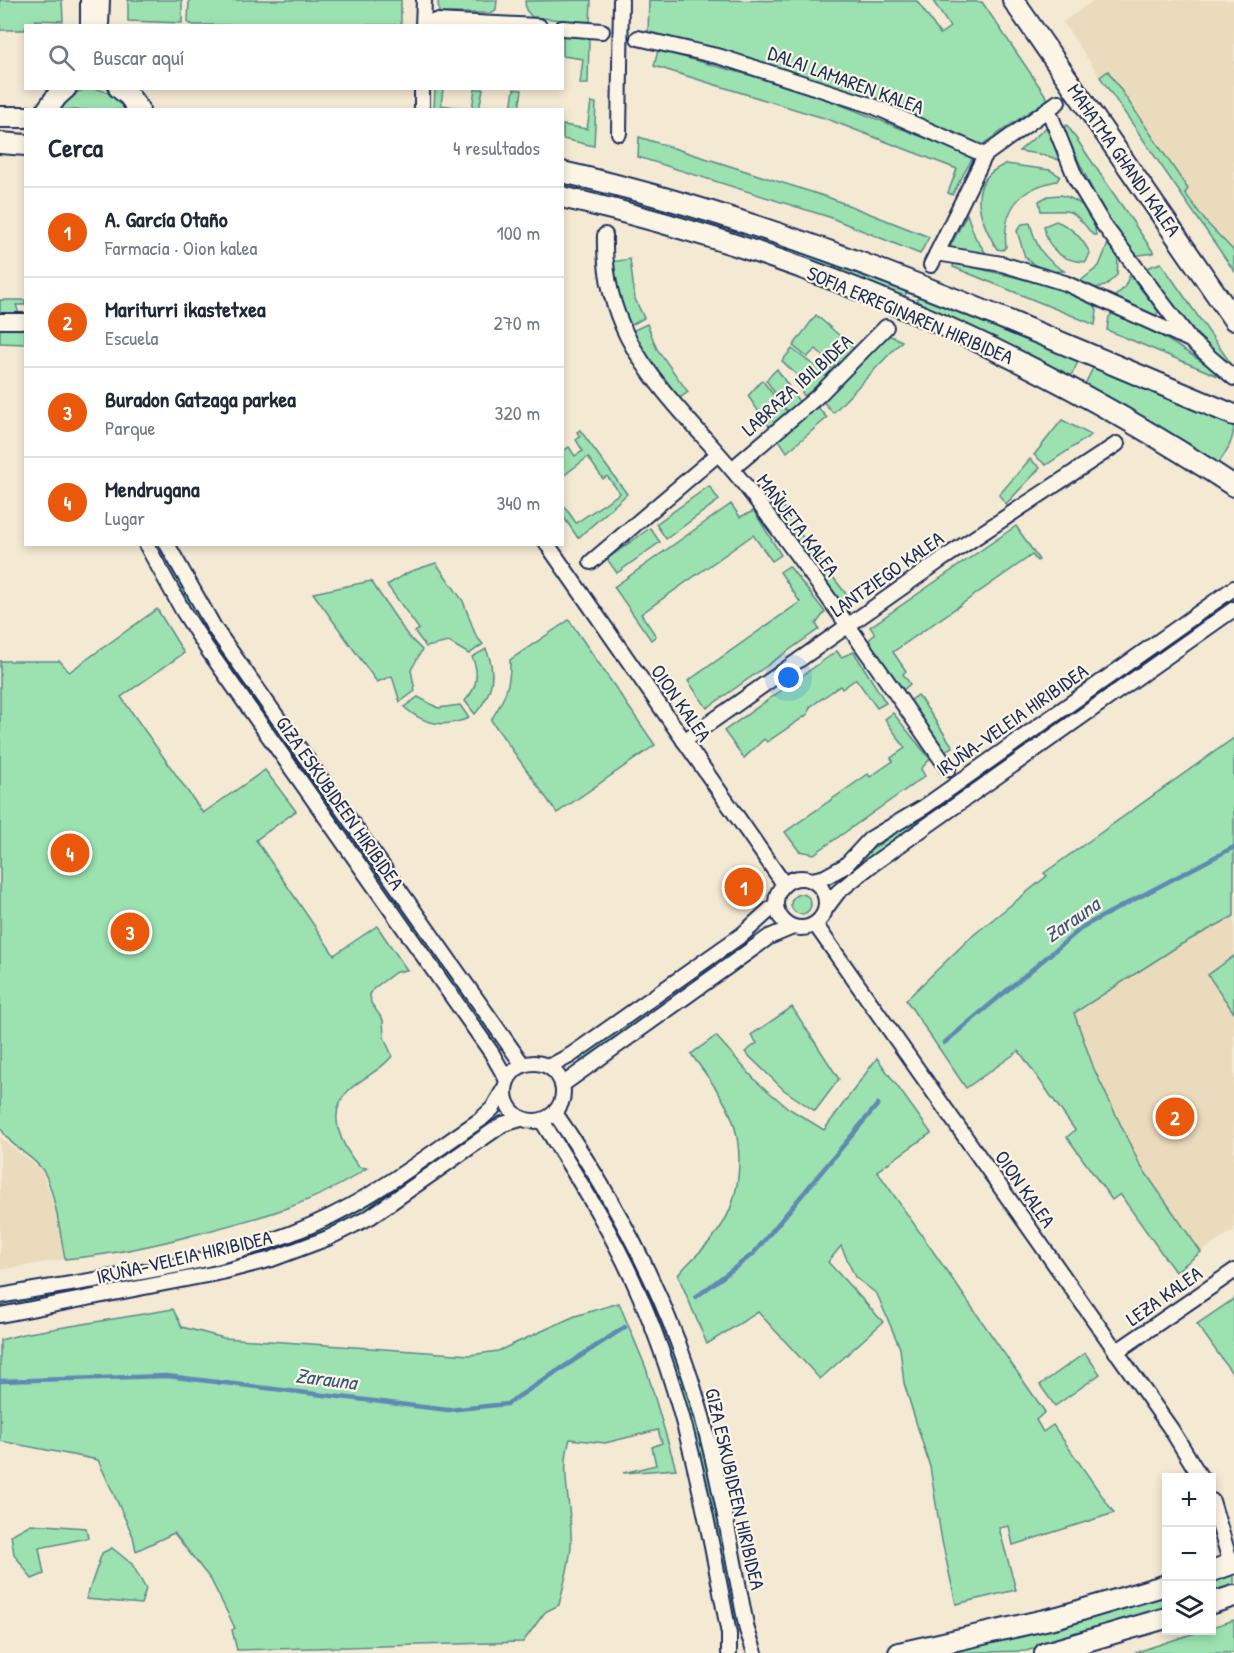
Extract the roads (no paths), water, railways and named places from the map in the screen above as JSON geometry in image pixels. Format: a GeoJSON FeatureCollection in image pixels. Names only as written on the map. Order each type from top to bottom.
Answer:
{"type":"FeatureCollection","features":[{"type":"Feature","properties":{"kind":"main road","name":"MAHATMA GHANDI KALEA"},"geometry":{"type":"LineString","coordinates":[[1013,0],[1234,320]]}},
{"type":"Feature","properties":{"kind":"main road"},"geometry":{"type":"LineString","coordinates":[[49,108],[64,90]]}},
{"type":"Feature","properties":{"kind":"main road"},"geometry":{"type":"LineString","coordinates":[[122,90],[138,108]]}},
{"type":"Feature","properties":{"kind":"main road"},"geometry":{"type":"LineString","coordinates":[[0,117],[24,117]]}},
{"type":"Feature","properties":{"kind":"main road"},"geometry":{"type":"LineString","coordinates":[[0,143],[24,145]]}},
{"type":"Feature","properties":{"kind":"main road","name":"SOFIA ERREGINAREN HIRIBIDEA"},"geometry":{"type":"LineString","coordinates":[[564,172],[616,184],[770,230],[929,291],[1234,415]]}},
{"type":"Feature","properties":{"kind":"main road","name":"SOFIA ERREGINAREN HIRIBIDEA"},"geometry":{"type":"LineString","coordinates":[[564,197],[611,208],[747,248],[924,316],[1072,388],[1174,446],[1234,486]]}},
{"type":"Feature","properties":{"kind":"main road"},"geometry":{"type":"LineString","coordinates":[[1216,1570],[1233,1564]]}},
{"type":"Feature","properties":{"kind":"main road"},"geometry":{"type":"LineString","coordinates":[[899,1653],[1058,1617],[1162,1587]]}},
{"type":"Feature","properties":{"kind":"main road"},"geometry":{"type":"LineString","coordinates":[[1216,1602],[1234,1596]]}},
{"type":"Feature","properties":{"kind":"main road"},"geometry":{"type":"LineString","coordinates":[[1046,1653],[1162,1619]]}},
{"type":"Feature","properties":{"kind":"street"},"geometry":{"type":"LineString","coordinates":[[88,0],[88,24]]}},
{"type":"Feature","properties":{"kind":"street"},"geometry":{"type":"LineString","coordinates":[[101,24],[102,0]]}},
{"type":"Feature","properties":{"kind":"street"},"geometry":{"type":"LineString","coordinates":[[424,0],[429,23],[466,24]]}},
{"type":"Feature","properties":{"kind":"street"},"geometry":{"type":"LineString","coordinates":[[619,133],[621,0]]}},
{"type":"Feature","properties":{"kind":"street"},"geometry":{"type":"LineString","coordinates":[[564,28],[602,31]]}},
{"type":"Feature","properties":{"kind":"street","name":"DALAI LAMAREN KALEA"},"geometry":{"type":"LineString","coordinates":[[638,38],[721,57],[873,106],[985,154]]}},
{"type":"Feature","properties":{"kind":"street"},"geometry":{"type":"LineString","coordinates":[[422,90],[422,108]]}},
{"type":"Feature","properties":{"kind":"street"},"geometry":{"type":"LineString","coordinates":[[1190,340],[1065,283],[1002,264],[934,259],[985,154],[1053,105],[1076,179],[1087,198],[1130,261],[1190,340],[1234,378]]}},
{"type":"Feature","properties":{"kind":"street","name":"MAÑUETA KALEA"},"geometry":{"type":"LineString","coordinates":[[605,235],[608,281],[619,319],[628,337],[667,394],[732,469],[849,625],[948,769]]}},
{"type":"Feature","properties":{"kind":"street"},"geometry":{"type":"LineString","coordinates":[[0,321],[24,321]]}},
{"type":"Feature","properties":{"kind":"street","name":"LABRAZA IBILBIDEA"},"geometry":{"type":"LineString","coordinates":[[732,469],[818,396],[886,327]]}},
{"type":"Feature","properties":{"kind":"street","name":"LANTZIEGO KALEA"},"geometry":{"type":"LineString","coordinates":[[684,741],[940,560],[1117,444]]}},
{"type":"Feature","properties":{"kind":"street"},"geometry":{"type":"LineString","coordinates":[[591,562],[718,454]]}},
{"type":"Feature","properties":{"kind":"street","name":"GIZA ESKUBIDEEN HIRIBIDEA"},"geometry":{"type":"LineString","coordinates":[[147,546],[206,647],[485,1043],[506,1085]]}},
{"type":"Feature","properties":{"kind":"street","name":"GIZA ESKUBIDEEN HIRIBIDEA"},"geometry":{"type":"LineString","coordinates":[[168,546],[215,629],[523,1065]]}},
{"type":"Feature","properties":{"kind":"street","name":"OION KALEA"},"geometry":{"type":"LineString","coordinates":[[548,546],[784,884]]}},
{"type":"Feature","properties":{"kind":"street","name":"IRUÑA-VELEIA HIRIBIDEA"},"geometry":{"type":"LineString","coordinates":[[812,880],[825,878],[845,866],[870,840],[924,807],[1234,588]]}},
{"type":"Feature","properties":{"kind":"street","name":"IRUÑA-VELEIA HIRIBIDEA"},"geometry":{"type":"LineString","coordinates":[[826,908],[838,891],[870,866],[1234,609]]}},
{"type":"Feature","properties":{"kind":"street"},"geometry":{"type":"LineString","coordinates":[[792,879],[812,880],[821,887],[825,897],[824,914],[815,924],[804,929],[784,923],[775,905],[777,894],[784,884],[792,879]]}},
{"type":"Feature","properties":{"kind":"street"},"geometry":{"type":"LineString","coordinates":[[549,1067],[743,934],[775,905]]}},
{"type":"Feature","properties":{"kind":"street","name":"OION KALEA"},"geometry":{"type":"LineString","coordinates":[[815,924],[1171,1429],[1198,1473]]}},
{"type":"Feature","properties":{"kind":"street"},"geometry":{"type":"LineString","coordinates":[[562,1085],[769,937],[793,927]]}},
{"type":"Feature","properties":{"kind":"street"},"geometry":{"type":"LineString","coordinates":[[531,1063],[549,1067],[557,1075],[562,1085],[561,1105],[555,1113],[542,1121],[521,1119],[511,1112],[506,1101],[506,1085],[523,1065],[531,1063]]}},
{"type":"Feature","properties":{"kind":"street","name":"IRUÑA-VELEIA HIRIBIDEA"},"geometry":{"type":"LineString","coordinates":[[0,1296],[88,1282],[218,1256],[284,1235],[329,1217],[387,1184],[480,1120],[493,1108],[506,1085]]}},
{"type":"Feature","properties":{"kind":"street","name":"GIZA ESKUBIDEEN HIRIBIDEA"},"geometry":{"type":"LineString","coordinates":[[555,1113],[608,1195],[629,1233],[676,1341],[701,1414],[747,1630],[755,1653]]}},
{"type":"Feature","properties":{"kind":"street","name":"IRUÑA-VELEIA HIRIBIDEA"},"geometry":{"type":"LineString","coordinates":[[0,1315],[222,1272],[272,1259],[328,1238],[370,1217],[503,1124],[521,1119]]}},
{"type":"Feature","properties":{"kind":"street","name":"GIZA ESKUBIDEEN HIRIBIDEA"},"geometry":{"type":"LineString","coordinates":[[542,1121],[593,1203],[615,1245],[640,1294],[666,1363],[683,1413],[699,1479],[729,1634],[729,1653]]}},
{"type":"Feature","properties":{"kind":"street","name":"LEZA KALEA"},"geometry":{"type":"LineString","coordinates":[[1116,1352],[1234,1271]]}},
{"type":"Feature","properties":{"kind":"street"},"geometry":{"type":"LineString","coordinates":[[1216,1513],[1233,1564]]}},
{"type":"Feature","properties":{"kind":"waterway","name":"Zarauna"},"geometry":{"type":"LineString","coordinates":[[944,1043],[1084,926],[1234,847]]}},
{"type":"Feature","properties":{"kind":"waterway","name":"Zarauna"},"geometry":{"type":"LineString","coordinates":[[696,1297],[753,1254],[878,1104]]}},
{"type":"Feature","properties":{"kind":"waterway","name":"Zarauna"},"geometry":{"type":"LineString","coordinates":[[0,1381],[167,1376],[448,1410],[507,1404],[625,1327]]}},
{"type":"Feature","properties":{"kind":"place","name":"Mendrugana"},"geometry":{"type":"Point","coordinates":[70,853]}},
{"type":"Feature","properties":{"kind":"place","name":"A. García Otaño"},"geometry":{"type":"Point","coordinates":[744,887]}},
{"type":"Feature","properties":{"kind":"place","name":"Buradon Gatzaga parkea"},"geometry":{"type":"Point","coordinates":[130,932]}},
{"type":"Feature","properties":{"kind":"place","name":"Mariturri ikastetxea"},"geometry":{"type":"Point","coordinates":[1175,1117]}}]}
